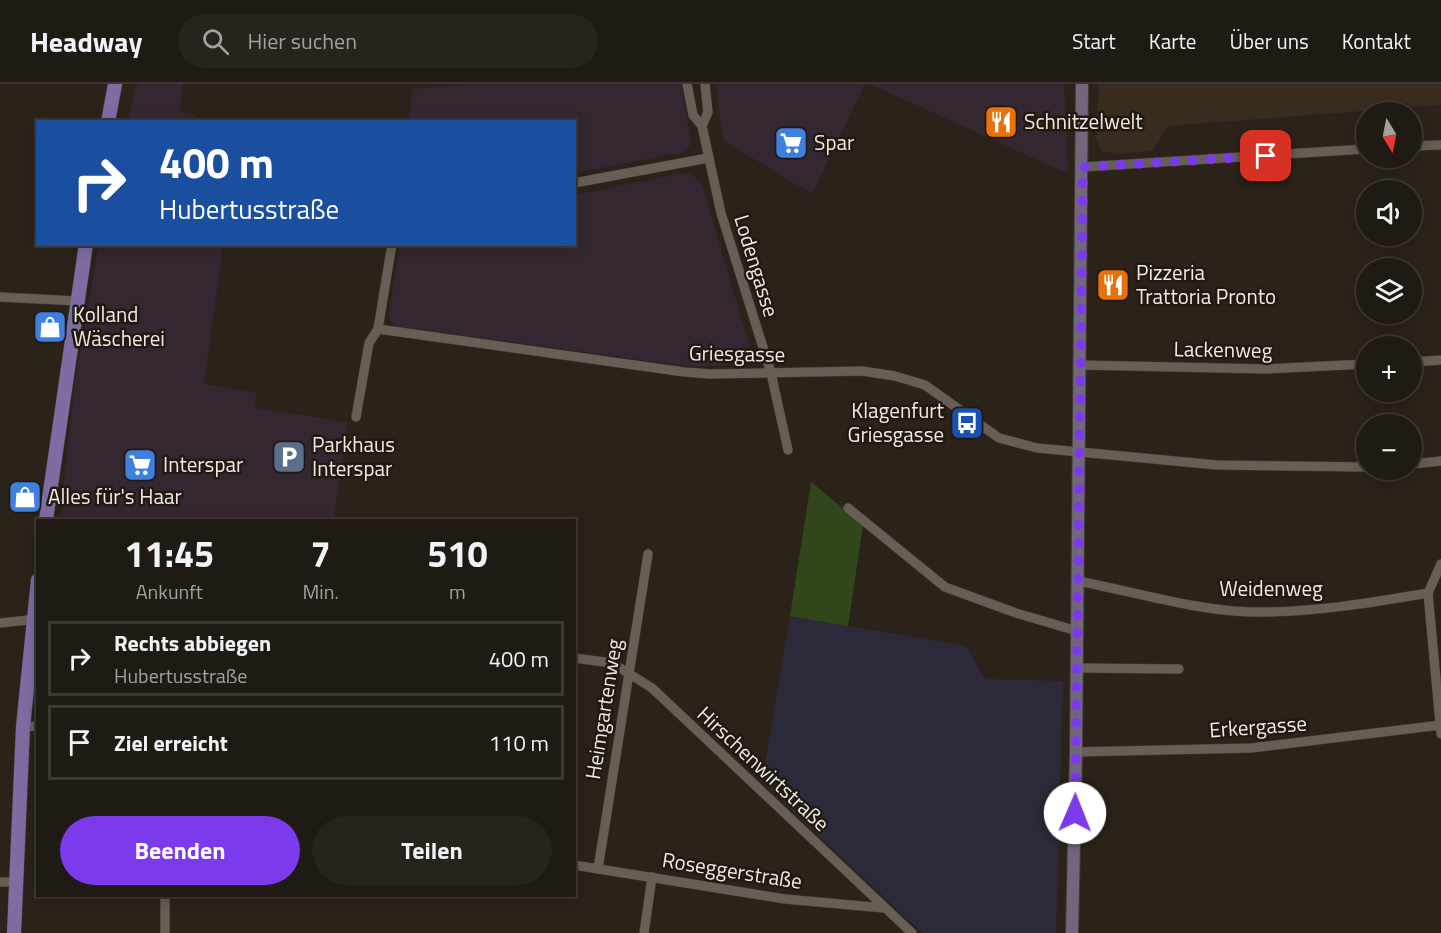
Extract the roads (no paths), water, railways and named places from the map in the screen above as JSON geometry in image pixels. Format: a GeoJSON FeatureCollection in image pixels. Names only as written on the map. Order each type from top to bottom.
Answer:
{"type":"FeatureCollection","features":[{"type":"Feature","properties":{"kind":"main road"},"geometry":{"type":"LineString","coordinates":[[108,120],[115,84]]}},
{"type":"Feature","properties":{"kind":"main road"},"geometry":{"type":"LineString","coordinates":[[46,519],[86,246]]}},
{"type":"Feature","properties":{"kind":"main road"},"geometry":{"type":"LineString","coordinates":[[14,933],[23,727],[35,619]]}},
{"type":"Feature","properties":{"kind":"street","name":"Lodengasse"},"geometry":{"type":"LineString","coordinates":[[687,84],[693,115],[702,126],[721,213],[771,373],[788,450]]}},
{"type":"Feature","properties":{"kind":"street","name":"Lodengasse"},"geometry":{"type":"LineString","coordinates":[[702,126],[708,112],[705,84]]}},
{"type":"Feature","properties":{"kind":"street"},"geometry":{"type":"LineString","coordinates":[[1072,933],[1083,167],[1082,84]]}},
{"type":"Feature","properties":{"kind":"street"},"geometry":{"type":"LineString","coordinates":[[1422,146],[1441,145]]}},
{"type":"Feature","properties":{"kind":"street"},"geometry":{"type":"LineString","coordinates":[[1083,167],[1356,150]]}},
{"type":"Feature","properties":{"kind":"street"},"geometry":{"type":"LineString","coordinates":[[576,183],[708,158]]}},
{"type":"Feature","properties":{"kind":"street"},"geometry":{"type":"LineString","coordinates":[[356,417],[369,343],[378,329],[392,246]]}},
{"type":"Feature","properties":{"kind":"street"},"geometry":{"type":"LineString","coordinates":[[0,297],[77,301]]}},
{"type":"Feature","properties":{"kind":"street","name":"Griesgasse"},"geometry":{"type":"LineString","coordinates":[[378,329],[710,374],[862,371],[894,376],[925,385],[999,438],[1037,448],[1217,465],[1356,467]]}},
{"type":"Feature","properties":{"kind":"street"},"geometry":{"type":"LineString","coordinates":[[1422,361],[1441,360]]}},
{"type":"Feature","properties":{"kind":"street","name":"Lackenweg"},"geometry":{"type":"LineString","coordinates":[[1080,365],[1266,369],[1356,364]]}},
{"type":"Feature","properties":{"kind":"street"},"geometry":{"type":"LineString","coordinates":[[1422,463],[1441,461]]}},
{"type":"Feature","properties":{"kind":"street"},"geometry":{"type":"LineString","coordinates":[[848,508],[945,587],[1016,613],[1077,631]]}},
{"type":"Feature","properties":{"kind":"street","name":"Heimgartenweg"},"geometry":{"type":"LineString","coordinates":[[598,869],[648,554]]}},
{"type":"Feature","properties":{"kind":"street"},"geometry":{"type":"LineString","coordinates":[[1440,728],[1428,593],[1441,564]]}},
{"type":"Feature","properties":{"kind":"street","name":"Weidenweg"},"geometry":{"type":"LineString","coordinates":[[1078,581],[1195,606],[1249,612],[1342,606],[1428,593]]}},
{"type":"Feature","properties":{"kind":"street"},"geometry":{"type":"LineString","coordinates":[[0,623],[35,619]]}},
{"type":"Feature","properties":{"kind":"street","name":"Hirschenwirtstraße"},"geometry":{"type":"LineString","coordinates":[[576,658],[612,663],[652,688],[912,933]]}},
{"type":"Feature","properties":{"kind":"street"},"geometry":{"type":"LineString","coordinates":[[1077,668],[1179,669]]}},
{"type":"Feature","properties":{"kind":"street"},"geometry":{"type":"LineString","coordinates":[[23,727],[36,726]]}},
{"type":"Feature","properties":{"kind":"street","name":"Erkergasse"},"geometry":{"type":"LineString","coordinates":[[1076,752],[1251,748],[1440,728]]}},
{"type":"Feature","properties":{"kind":"street","name":"Roseggerstraße"},"geometry":{"type":"LineString","coordinates":[[576,866],[785,898],[884,908]]}},
{"type":"Feature","properties":{"kind":"street"},"geometry":{"type":"LineString","coordinates":[[644,933],[652,877]]}},
{"type":"Feature","properties":{"kind":"street"},"geometry":{"type":"LineString","coordinates":[[0,882],[15,882]]}},
{"type":"Feature","properties":{"kind":"street"},"geometry":{"type":"LineString","coordinates":[[165,897],[165,933]]}},
{"type":"Feature","properties":{"kind":"place","name":"Schnitzelwelt"},"geometry":{"type":"Point","coordinates":[1001,122]}},
{"type":"Feature","properties":{"kind":"place","name":"Spar"},"geometry":{"type":"Point","coordinates":[791,143]}},
{"type":"Feature","properties":{"kind":"place","name":"Pizzeria Trattoria Pronto"},"geometry":{"type":"Point","coordinates":[1113,285]}},
{"type":"Feature","properties":{"kind":"place","name":"Kolland Wäscherei"},"geometry":{"type":"Point","coordinates":[50,327]}},
{"type":"Feature","properties":{"kind":"place","name":"Klagenfurt Griesgasse"},"geometry":{"type":"Point","coordinates":[967,423]}},
{"type":"Feature","properties":{"kind":"place","name":"Parkhaus Interspar"},"geometry":{"type":"Point","coordinates":[289,457]}},
{"type":"Feature","properties":{"kind":"place","name":"Interspar"},"geometry":{"type":"Point","coordinates":[140,465]}},
{"type":"Feature","properties":{"kind":"place","name":"Alles für's Haar"},"geometry":{"type":"Point","coordinates":[25,497]}}]}
